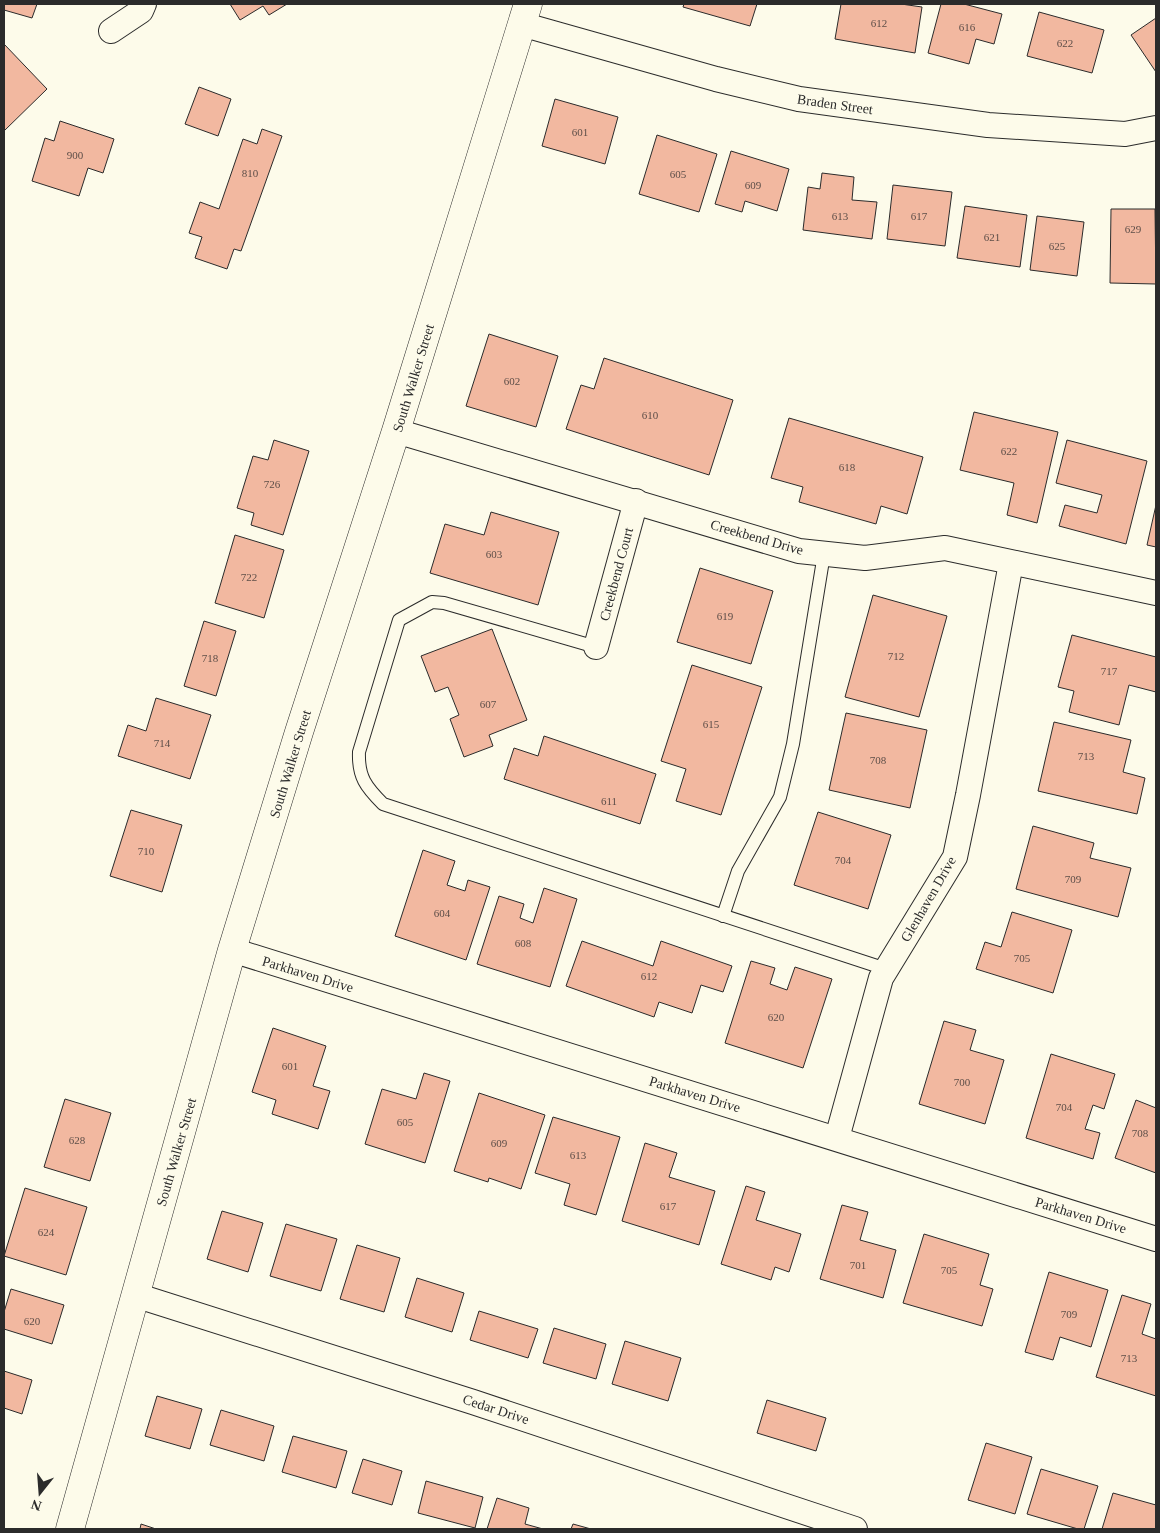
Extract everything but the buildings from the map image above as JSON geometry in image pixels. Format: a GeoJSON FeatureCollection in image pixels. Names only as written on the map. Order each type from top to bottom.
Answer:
{"type":"FeatureCollection","features":[{"type":"Feature","properties":{"kind":"street"},"geometry":{"type":"LineString","coordinates":[[111,31],[141,11],[144,4]]}},
{"type":"Feature","properties":{"kind":"street","name":"Braden Street"},"geometry":{"type":"LineString","coordinates":[[525,14],[706,76],[800,100],[988,125],[1125,134],[1156,128]]}},
{"type":"Feature","properties":{"kind":"street","name":"South Walker Street"},"geometry":{"type":"LineString","coordinates":[[70,1529],[232,950],[525,14]]}},
{"type":"Feature","properties":{"kind":"street","name":"Creekbend Drive"},"geometry":{"type":"LineString","coordinates":[[396,431],[799,551],[865,558],[945,548],[1156,593]]}},
{"type":"Feature","properties":{"kind":"street","name":"Creekbend Court"},"geometry":{"type":"LineString","coordinates":[[596,646],[636,501]]}},
{"type":"Feature","properties":{"kind":"street","name":"Glenhaven Drive"},"geometry":{"type":"LineString","coordinates":[[837,1138],[881,978],[955,857],[1011,563]]}},
{"type":"Feature","properties":{"kind":"street","name":"Parkhaven Drive"},"geometry":{"type":"LineString","coordinates":[[232,950],[1156,1239]]}},
{"type":"Feature","properties":{"kind":"street","name":"Cedar Drive"},"geometry":{"type":"LineString","coordinates":[[135,1295],[473,1402],[855,1529]]}},
{"type":"Feature","properties":{"kind":"lane"},"geometry":{"type":"LineString","coordinates":[[723,916],[738,871],[780,797],[793,744],[824,554]]}},
{"type":"Feature","properties":{"kind":"lane"},"geometry":{"type":"LineString","coordinates":[[596,646],[444,603],[432,602],[399,620],[359,752],[358,768],[368,790],[383,804],[886,969]]}}]}
